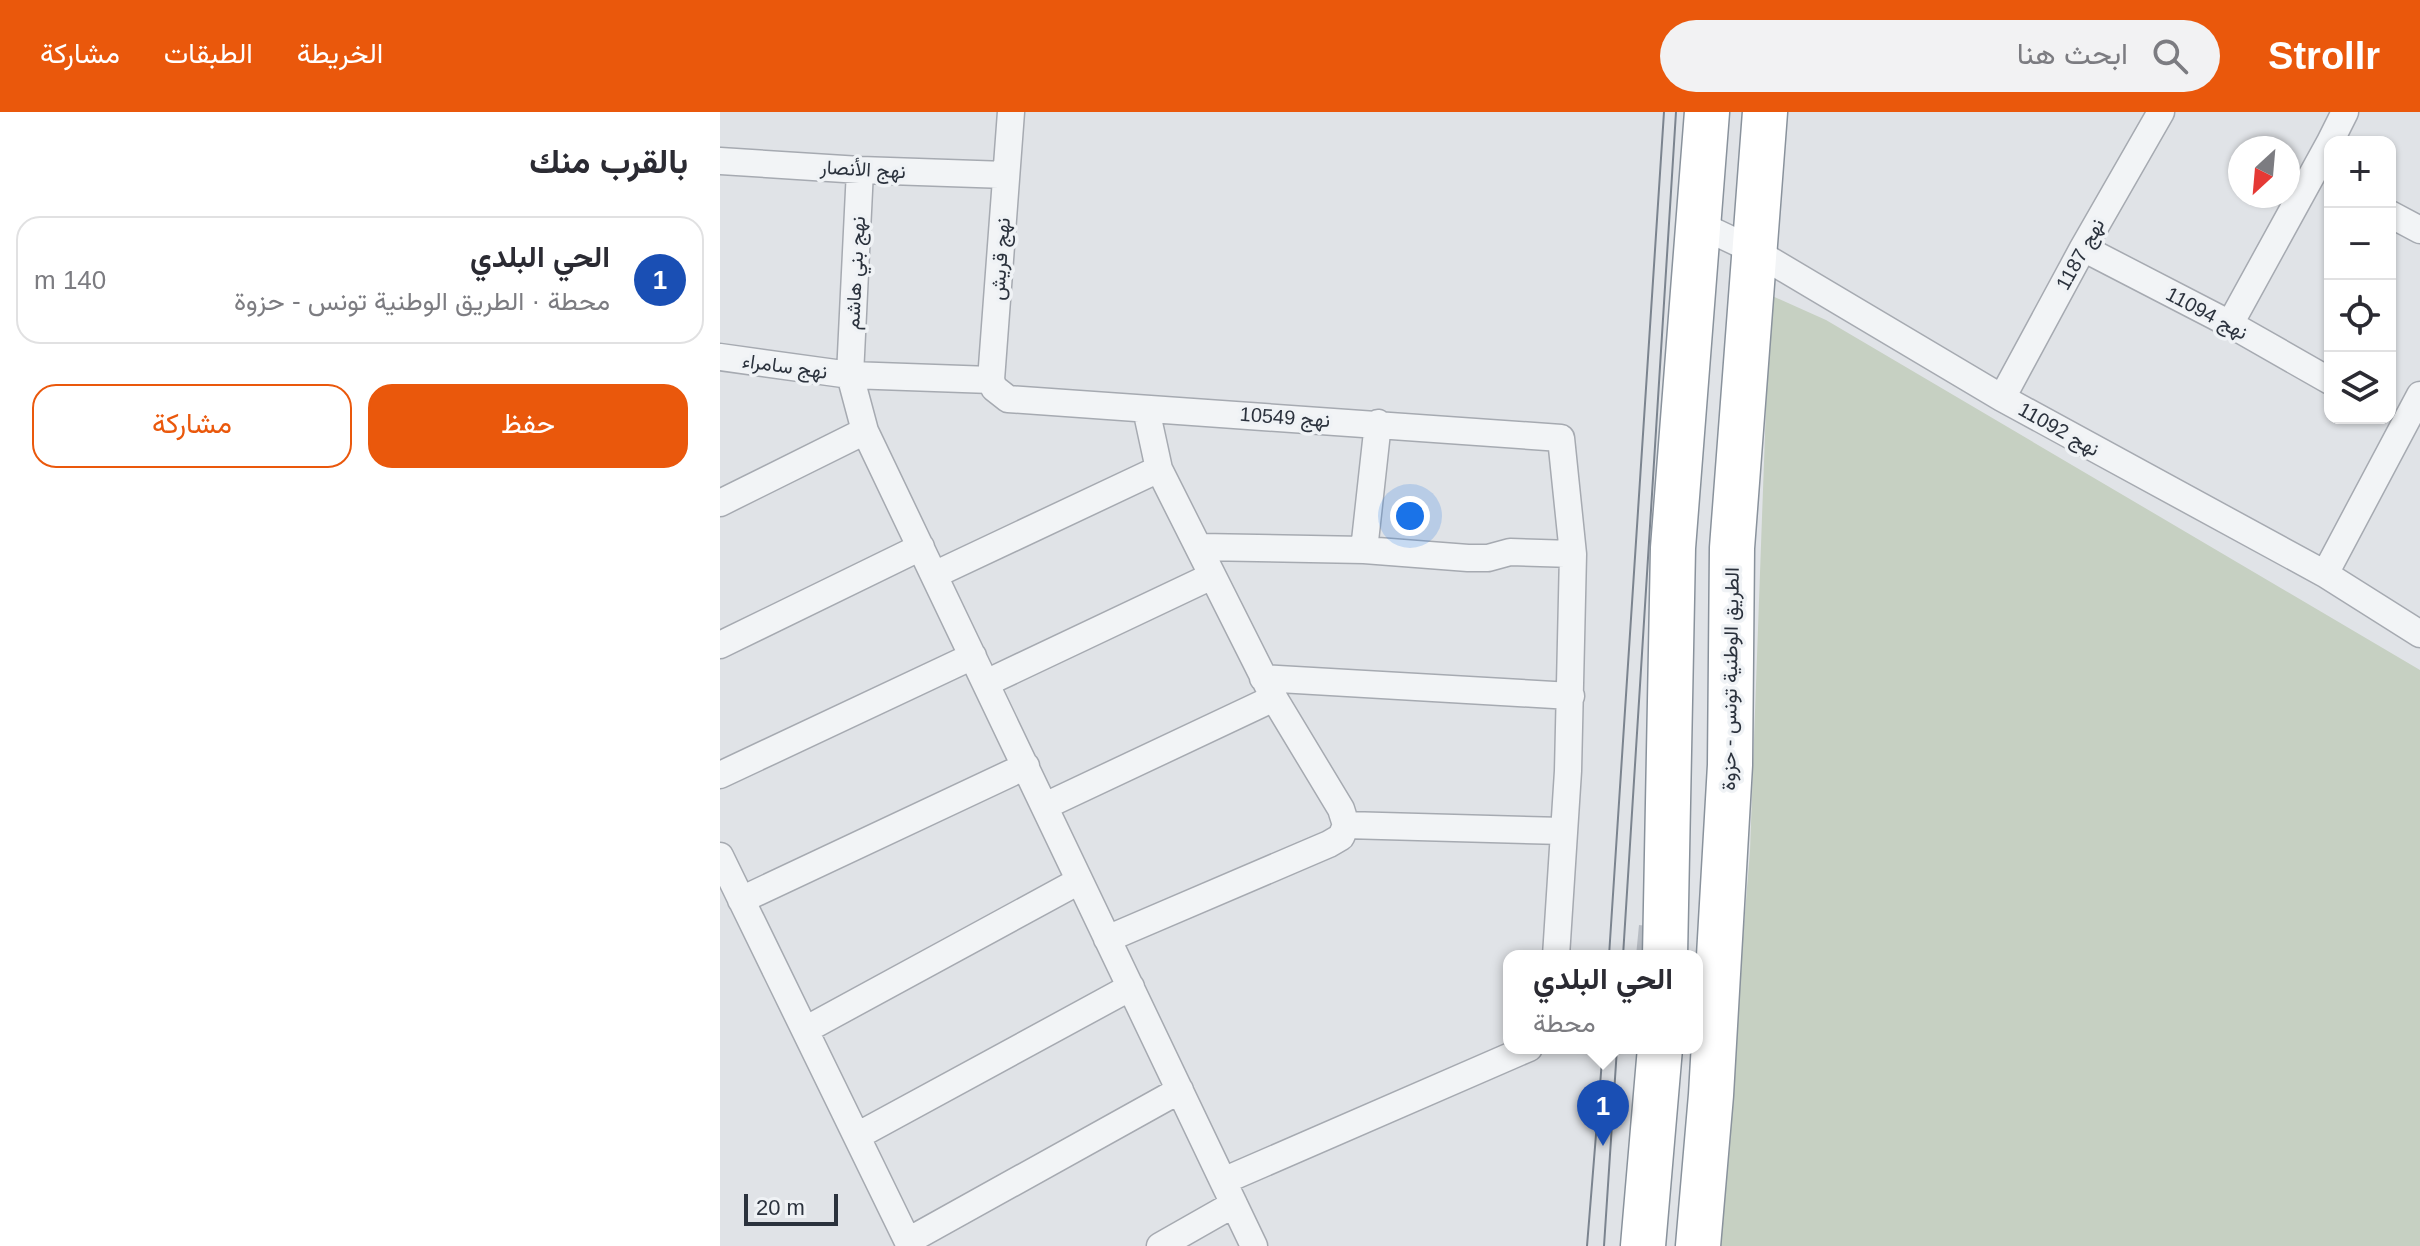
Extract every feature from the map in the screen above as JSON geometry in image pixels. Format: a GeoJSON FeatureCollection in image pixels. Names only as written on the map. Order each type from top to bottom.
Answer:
{"type":"FeatureCollection","features":[{"type":"Feature","properties":{"kind":"highway"},"geometry":{"type":"LineString","coordinates":[[1665,950],[1673,548],[1707,112]]}},
{"type":"Feature","properties":{"kind":"highway","name":"الطريق الوطنية تونس - حزوة"},"geometry":{"type":"LineString","coordinates":[[1698,1246],[1711,1095],[1730,765],[1732,548],[1765,112]]}},
{"type":"Feature","properties":{"kind":"highway"},"geometry":{"type":"LineString","coordinates":[[1643,1246],[1659,1054]]}},
{"type":"Feature","properties":{"kind":"street","name":"نهج قريش"},"geometry":{"type":"LineString","coordinates":[[1000,390],[1006,175],[1011,112]]}},
{"type":"Feature","properties":{"kind":"street","name":"نهج 1187"},"geometry":{"type":"LineString","coordinates":[[2002,398],[2161,112]]}},
{"type":"Feature","properties":{"kind":"street"},"geometry":{"type":"LineString","coordinates":[[2333,136],[2345,112]]}},
{"type":"Feature","properties":{"kind":"street","name":"نهج الأنصار"},"geometry":{"type":"LineString","coordinates":[[720,161],[1006,175]]}},
{"type":"Feature","properties":{"kind":"street","name":"نهج بني هاشم"},"geometry":{"type":"LineString","coordinates":[[860,170],[850,375],[865,431],[1254,1246]]}},
{"type":"Feature","properties":{"kind":"street"},"geometry":{"type":"LineString","coordinates":[[2230,324],[2322,176]]}},
{"type":"Feature","properties":{"kind":"street"},"geometry":{"type":"LineString","coordinates":[[2396,217],[2420,230]]}},
{"type":"Feature","properties":{"kind":"street","name":"نهج 11092"},"geometry":{"type":"LineString","coordinates":[[1698,224],[1753,250],[2002,398],[2325,574],[2420,634]]}},
{"type":"Feature","properties":{"kind":"street","name":"نهج 11094"},"geometry":{"type":"LineString","coordinates":[[2083,248],[2230,324],[2324,378]]}},
{"type":"Feature","properties":{"kind":"street","name":"نهج سامراء"},"geometry":{"type":"LineString","coordinates":[[720,357],[850,375]]}},
{"type":"Feature","properties":{"kind":"street","name":"نهج 10549"},"geometry":{"type":"LineString","coordinates":[[850,375],[1146,409],[1561,438],[1573,554]]}},
{"type":"Feature","properties":{"kind":"street"},"geometry":{"type":"LineString","coordinates":[[2325,574],[2397,418],[2420,395]]}},
{"type":"Feature","properties":{"kind":"street"},"geometry":{"type":"LineString","coordinates":[[1107,939],[1329,844],[1341,837],[1346,825],[1341,809],[1269,688],[1159,469],[1146,409]]}},
{"type":"Feature","properties":{"kind":"street"},"geometry":{"type":"LineString","coordinates":[[1364,550],[1378,423]]}},
{"type":"Feature","properties":{"kind":"street"},"geometry":{"type":"LineString","coordinates":[[720,503],[865,431]]}},
{"type":"Feature","properties":{"kind":"street"},"geometry":{"type":"LineString","coordinates":[[934,575],[1159,469]]}},
{"type":"Feature","properties":{"kind":"street"},"geometry":{"type":"LineString","coordinates":[[720,645],[921,547]]}},
{"type":"Feature","properties":{"kind":"street"},"geometry":{"type":"LineString","coordinates":[[1200,547],[1364,550],[1468,558],[1488,558],[1510,552],[1573,554],[1568,771],[1556,950]]}},
{"type":"Feature","properties":{"kind":"street"},"geometry":{"type":"LineString","coordinates":[[986,683],[1212,576]]}},
{"type":"Feature","properties":{"kind":"street"},"geometry":{"type":"LineString","coordinates":[[720,775],[973,656]]}},
{"type":"Feature","properties":{"kind":"street"},"geometry":{"type":"LineString","coordinates":[[1045,806],[1269,688],[1571,696]]}},
{"type":"Feature","properties":{"kind":"street"},"geometry":{"type":"LineString","coordinates":[[741,900],[1026,766]]}},
{"type":"Feature","properties":{"kind":"street"},"geometry":{"type":"LineString","coordinates":[[1346,825],[1563,831]]}},
{"type":"Feature","properties":{"kind":"street"},"geometry":{"type":"LineString","coordinates":[[720,856],[909,1244],[1180,1090]]}},
{"type":"Feature","properties":{"kind":"street"},"geometry":{"type":"LineString","coordinates":[[805,1030],[1079,881]]}},
{"type":"Feature","properties":{"kind":"street"},"geometry":{"type":"LineString","coordinates":[[857,1136],[1131,987]]}},
{"type":"Feature","properties":{"kind":"street"},"geometry":{"type":"LineString","coordinates":[[1160,1246],[1228,1193],[1517,1054]]}},
{"type":"Feature","properties":{"kind":"green space"},"geometry":{"type":"Polygon","coordinates":[[[1770,295],[1826,320],[2420,670],[2420,1246],[1718,1246],[1750,851],[1770,295]]]}},
{"type":"Feature","properties":{"kind":"building"},"geometry":{"type":"Polygon","coordinates":[[[1639,925],[1656,927],[1654,950],[1637,950],[1639,925]]]}},
{"type":"Feature","properties":{"kind":"tram line"},"geometry":{"type":"LineString","coordinates":[[1609,950],[1664,112]]}},
{"type":"Feature","properties":{"kind":"tram line"},"geometry":{"type":"LineString","coordinates":[[1623,950],[1676,112]]}},
{"type":"Feature","properties":{"kind":"tram line"},"geometry":{"type":"LineString","coordinates":[[1587,1246],[1603,1054]]}},
{"type":"Feature","properties":{"kind":"tram line"},"geometry":{"type":"LineString","coordinates":[[1604,1246],[1617,1054]]}},
{"type":"Feature","properties":{"kind":"place","name":"الحي البلدي"},"geometry":{"type":"Point","coordinates":[1603,1146]}}]}
